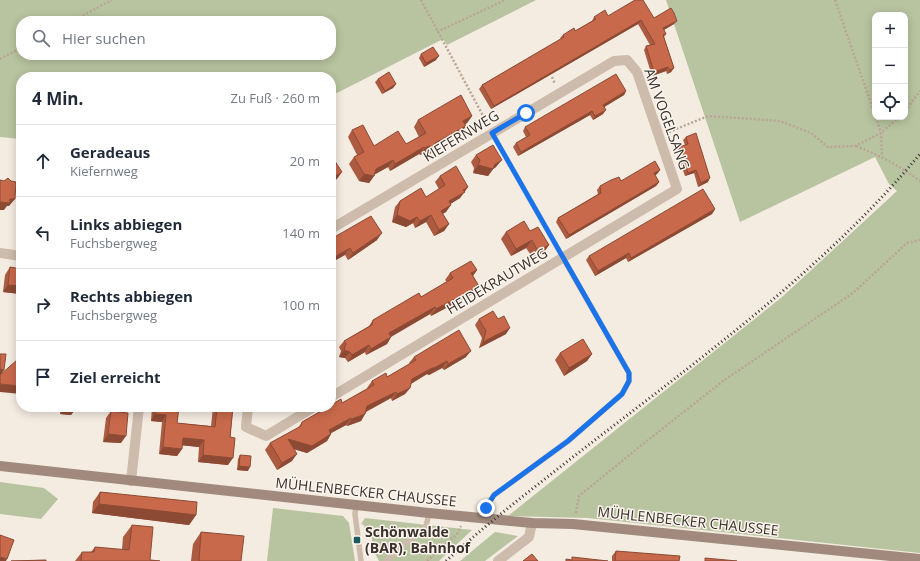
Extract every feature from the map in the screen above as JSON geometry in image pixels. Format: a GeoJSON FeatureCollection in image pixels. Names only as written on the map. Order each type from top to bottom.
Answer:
{"type":"FeatureCollection","features":[{"type":"Feature","properties":{"kind":"main road","name":"MÜHLENBECKER CHAUSSEE"},"geometry":{"type":"LineString","coordinates":[[0,466],[429,513],[532,523],[573,524],[871,558],[920,559]]}},
{"type":"Feature","properties":{"kind":"street","name":"KIEFERNWEG"},"geometry":{"type":"LineString","coordinates":[[336,226],[614,61],[627,60]]}},
{"type":"Feature","properties":{"kind":"street","name":"AM VOGELSANG"},"geometry":{"type":"LineString","coordinates":[[627,60],[638,72],[677,189]]}},
{"type":"Feature","properties":{"kind":"street","name":"HEIDEKRAUTWEG"},"geometry":{"type":"LineString","coordinates":[[336,394],[677,189]]}},
{"type":"Feature","properties":{"kind":"street"},"geometry":{"type":"LineString","coordinates":[[0,253],[16,255]]}},
{"type":"Feature","properties":{"kind":"street"},"geometry":{"type":"LineString","coordinates":[[131,481],[138,412]]}},
{"type":"Feature","properties":{"kind":"street"},"geometry":{"type":"LineString","coordinates":[[248,412],[246,428],[266,436],[306,412]]}},
{"type":"Feature","properties":{"kind":"street"},"geometry":{"type":"LineString","coordinates":[[498,561],[529,536],[532,523]]}},
{"type":"Feature","properties":{"kind":"lane"},"geometry":{"type":"LineString","coordinates":[[484,518],[487,505],[494,495],[568,441],[622,394],[629,381],[629,373],[563,258]]}},
{"type":"Feature","properties":{"kind":"lane"},"geometry":{"type":"LineString","coordinates":[[356,505],[355,514],[360,561]]}},
{"type":"Feature","properties":{"kind":"lane"},"geometry":{"type":"LineString","coordinates":[[386,561],[426,526],[429,513]]}},
{"type":"Feature","properties":{"kind":"path"},"geometry":{"type":"LineString","coordinates":[[82,16],[112,0]]}},
{"type":"Feature","properties":{"kind":"path"},"geometry":{"type":"LineString","coordinates":[[421,0],[492,133],[563,258]]}},
{"type":"Feature","properties":{"kind":"path"},"geometry":{"type":"LineString","coordinates":[[437,32],[505,0]]}},
{"type":"Feature","properties":{"kind":"path"},"geometry":{"type":"LineString","coordinates":[[835,0],[872,107]]}},
{"type":"Feature","properties":{"kind":"path"},"geometry":{"type":"LineString","coordinates":[[0,59],[16,51]]}},
{"type":"Feature","properties":{"kind":"path"},"geometry":{"type":"LineString","coordinates":[[908,107],[920,91]]}},
{"type":"Feature","properties":{"kind":"path"},"geometry":{"type":"LineString","coordinates":[[659,137],[708,116],[780,121],[811,133],[828,147],[855,146],[882,156],[906,170],[920,181]]}},
{"type":"Feature","properties":{"kind":"path"},"geometry":{"type":"LineString","coordinates":[[876,120],[881,133],[882,156]]}},
{"type":"Feature","properties":{"kind":"path"},"geometry":{"type":"LineString","coordinates":[[855,146],[881,133],[895,120]]}},
{"type":"Feature","properties":{"kind":"path"},"geometry":{"type":"LineString","coordinates":[[573,524],[579,496],[642,444],[723,381],[853,293],[907,243],[920,240]]}},
{"type":"Feature","properties":{"kind":"path"},"geometry":{"type":"LineString","coordinates":[[427,561],[457,534],[461,526]]}},
{"type":"Feature","properties":{"kind":"green space"},"geometry":{"type":"Polygon","coordinates":[[[0,0],[536,0],[447,45],[443,39],[336,93],[336,72],[16,72],[16,139],[0,137],[0,0]]]}},
{"type":"Feature","properties":{"kind":"green space"},"geometry":{"type":"Polygon","coordinates":[[[666,0],[920,0],[920,553],[588,518],[508,516],[782,297],[897,191],[889,184],[875,157],[740,222],[666,0]]]}},
{"type":"Feature","properties":{"kind":"green space"},"geometry":{"type":"Polygon","coordinates":[[[0,482],[44,488],[58,499],[41,519],[0,514],[0,482]]]}},
{"type":"Feature","properties":{"kind":"green space"},"geometry":{"type":"Polygon","coordinates":[[[273,508],[343,516],[349,523],[355,561],[267,561],[273,508]]]}},
{"type":"Feature","properties":{"kind":"green space"},"geometry":{"type":"Polygon","coordinates":[[[365,518],[472,530],[439,561],[379,561],[374,552],[371,534],[366,534],[364,525],[361,524],[365,518]]]}},
{"type":"Feature","properties":{"kind":"green space"},"geometry":{"type":"Polygon","coordinates":[[[495,532],[518,536],[485,561],[460,561],[495,532]]]}},
{"type":"Feature","properties":{"kind":"building"},"geometry":{"type":"Polygon","coordinates":[[[635,0],[643,0],[654,18],[671,8],[674,13],[677,21],[663,28],[666,34],[663,35],[674,68],[670,70],[668,67],[654,72],[646,46],[655,44],[641,20],[494,106],[482,85],[564,37],[563,35],[574,28],[575,31],[596,19],[594,17],[605,10],[608,16],[635,0]]]}},
{"type":"Feature","properties":{"kind":"building"},"geometry":{"type":"Polygon","coordinates":[[[433,47],[439,56],[426,63],[421,54],[433,47]]]}},
{"type":"Feature","properties":{"kind":"building"},"geometry":{"type":"Polygon","coordinates":[[[389,72],[396,84],[385,91],[378,79],[389,72]]]}},
{"type":"Feature","properties":{"kind":"building"},"geometry":{"type":"Polygon","coordinates":[[[616,74],[626,91],[603,105],[606,110],[595,116],[592,111],[521,152],[516,143],[530,135],[525,127],[616,74]]]}},
{"type":"Feature","properties":{"kind":"building"},"geometry":{"type":"Polygon","coordinates":[[[461,95],[472,116],[463,121],[466,126],[435,143],[435,147],[424,147],[395,164],[393,160],[376,169],[374,176],[364,174],[354,157],[364,152],[352,130],[363,125],[374,146],[398,131],[406,144],[426,133],[418,120],[461,95]]]}},
{"type":"Feature","properties":{"kind":"building"},"geometry":{"type":"Polygon","coordinates":[[[696,133],[710,178],[701,183],[696,170],[688,173],[679,147],[688,144],[686,137],[696,133]]]}},
{"type":"Feature","properties":{"kind":"building"},"geometry":{"type":"Polygon","coordinates":[[[493,145],[502,160],[495,164],[493,169],[478,165],[480,160],[476,155],[493,145]]]}},
{"type":"Feature","properties":{"kind":"building"},"geometry":{"type":"Polygon","coordinates":[[[655,161],[660,170],[654,173],[659,182],[569,235],[558,218],[601,193],[600,186],[619,177],[621,181],[655,161]]]}},
{"type":"Feature","properties":{"kind":"building"},"geometry":{"type":"Polygon","coordinates":[[[336,163],[342,172],[336,176],[336,163]]]}},
{"type":"Feature","properties":{"kind":"building"},"geometry":{"type":"Polygon","coordinates":[[[456,166],[468,187],[463,190],[465,192],[449,201],[451,205],[441,211],[449,224],[439,230],[431,215],[420,221],[417,217],[410,221],[397,215],[400,201],[421,188],[426,197],[445,185],[440,176],[456,166]]]}},
{"type":"Feature","properties":{"kind":"building"},"geometry":{"type":"Polygon","coordinates":[[[8,178],[11,181],[16,182],[15,199],[10,199],[10,203],[0,202],[0,180],[4,181],[8,178]]]}},
{"type":"Feature","properties":{"kind":"building"},"geometry":{"type":"Polygon","coordinates":[[[703,189],[715,209],[631,258],[629,253],[598,271],[589,256],[703,189]]]}},
{"type":"Feature","properties":{"kind":"building"},"geometry":{"type":"Polygon","coordinates":[[[371,216],[382,233],[353,253],[350,248],[336,256],[336,236],[371,216]]]}},
{"type":"Feature","properties":{"kind":"building"},"geometry":{"type":"Polygon","coordinates":[[[524,221],[530,231],[538,227],[549,245],[538,251],[532,240],[516,249],[506,232],[524,221]]]}},
{"type":"Feature","properties":{"kind":"building"},"geometry":{"type":"Polygon","coordinates":[[[471,261],[477,270],[471,273],[479,286],[436,309],[435,307],[389,333],[391,337],[371,349],[369,345],[352,355],[350,352],[344,350],[346,344],[344,341],[372,325],[373,320],[419,293],[421,297],[453,278],[450,273],[471,261]]]}},
{"type":"Feature","properties":{"kind":"building"},"geometry":{"type":"Polygon","coordinates":[[[10,267],[16,268],[16,286],[8,285],[10,267]]]}},
{"type":"Feature","properties":{"kind":"building"},"geometry":{"type":"Polygon","coordinates":[[[493,311],[498,319],[504,316],[510,328],[483,342],[486,331],[479,319],[493,311]]]}},
{"type":"Feature","properties":{"kind":"building"},"geometry":{"type":"Polygon","coordinates":[[[459,330],[471,351],[448,364],[447,361],[412,379],[410,388],[397,394],[396,392],[367,406],[365,414],[352,419],[351,418],[329,430],[331,434],[312,446],[288,439],[297,454],[282,463],[270,443],[301,426],[302,422],[319,412],[336,412],[336,402],[341,399],[342,403],[374,385],[372,381],[386,373],[387,377],[416,360],[414,357],[459,330]]]}},
{"type":"Feature","properties":{"kind":"building"},"geometry":{"type":"Polygon","coordinates":[[[583,339],[592,354],[569,368],[560,353],[583,339]]]}},
{"type":"Feature","properties":{"kind":"building"},"geometry":{"type":"Polygon","coordinates":[[[0,354],[6,354],[4,370],[0,369],[0,354]]]}},
{"type":"Feature","properties":{"kind":"building"},"geometry":{"type":"Polygon","coordinates":[[[16,361],[16,386],[0,384],[0,375],[16,361]]]}},
{"type":"Feature","properties":{"kind":"building"},"geometry":{"type":"Polygon","coordinates":[[[111,412],[128,413],[126,436],[108,434],[111,412]]]}},
{"type":"Feature","properties":{"kind":"building"},"geometry":{"type":"Polygon","coordinates":[[[155,412],[178,412],[177,423],[215,427],[216,412],[232,412],[230,437],[235,438],[233,458],[203,455],[204,440],[183,438],[182,449],[163,447],[166,415],[155,414],[155,412]]]}},
{"type":"Feature","properties":{"kind":"building"},"geometry":{"type":"Polygon","coordinates":[[[240,455],[251,456],[250,467],[239,466],[240,455]]]}},
{"type":"Feature","properties":{"kind":"building"},"geometry":{"type":"Polygon","coordinates":[[[100,492],[197,502],[196,515],[99,504],[100,492]]]}},
{"type":"Feature","properties":{"kind":"building"},"geometry":{"type":"Polygon","coordinates":[[[132,525],[153,527],[150,560],[160,561],[81,561],[82,552],[94,552],[95,547],[129,550],[132,525]]]}},
{"type":"Feature","properties":{"kind":"building"},"geometry":{"type":"Polygon","coordinates":[[[201,532],[244,536],[241,561],[199,561],[201,532]]]}},
{"type":"Feature","properties":{"kind":"building"},"geometry":{"type":"Polygon","coordinates":[[[0,535],[14,540],[7,559],[0,557],[0,535]]]}},
{"type":"Feature","properties":{"kind":"building"},"geometry":{"type":"Polygon","coordinates":[[[616,551],[680,556],[679,561],[615,561],[616,551]]]}},
{"type":"Feature","properties":{"kind":"building"},"geometry":{"type":"Polygon","coordinates":[[[532,554],[538,561],[523,561],[532,554]]]}},
{"type":"Feature","properties":{"kind":"building"},"geometry":{"type":"Polygon","coordinates":[[[572,557],[608,561],[566,561],[566,559],[572,560],[572,557]]]}},
{"type":"Feature","properties":{"kind":"building"},"geometry":{"type":"Polygon","coordinates":[[[705,558],[737,561],[705,561],[705,558]]]}},
{"type":"Feature","properties":{"kind":"building"},"geometry":{"type":"Polygon","coordinates":[[[46,560],[46,561],[11,561],[46,560]]]}},
{"type":"Feature","properties":{"kind":"railway"},"geometry":{"type":"LineString","coordinates":[[446,561],[513,504],[699,360],[793,283],[838,242],[880,199],[920,154]]}},
{"type":"Feature","properties":{"kind":"place","name":"Schönwalde (BAR), Bahnhof"},"geometry":{"type":"Point","coordinates":[357,540]}},
{"type":"Feature","properties":{"kind":"route"},"geometry":{"type":"LineString","coordinates":[[486,508],[494,495],[568,441],[622,394],[629,381],[629,373],[492,133],[526,113]]}}]}
